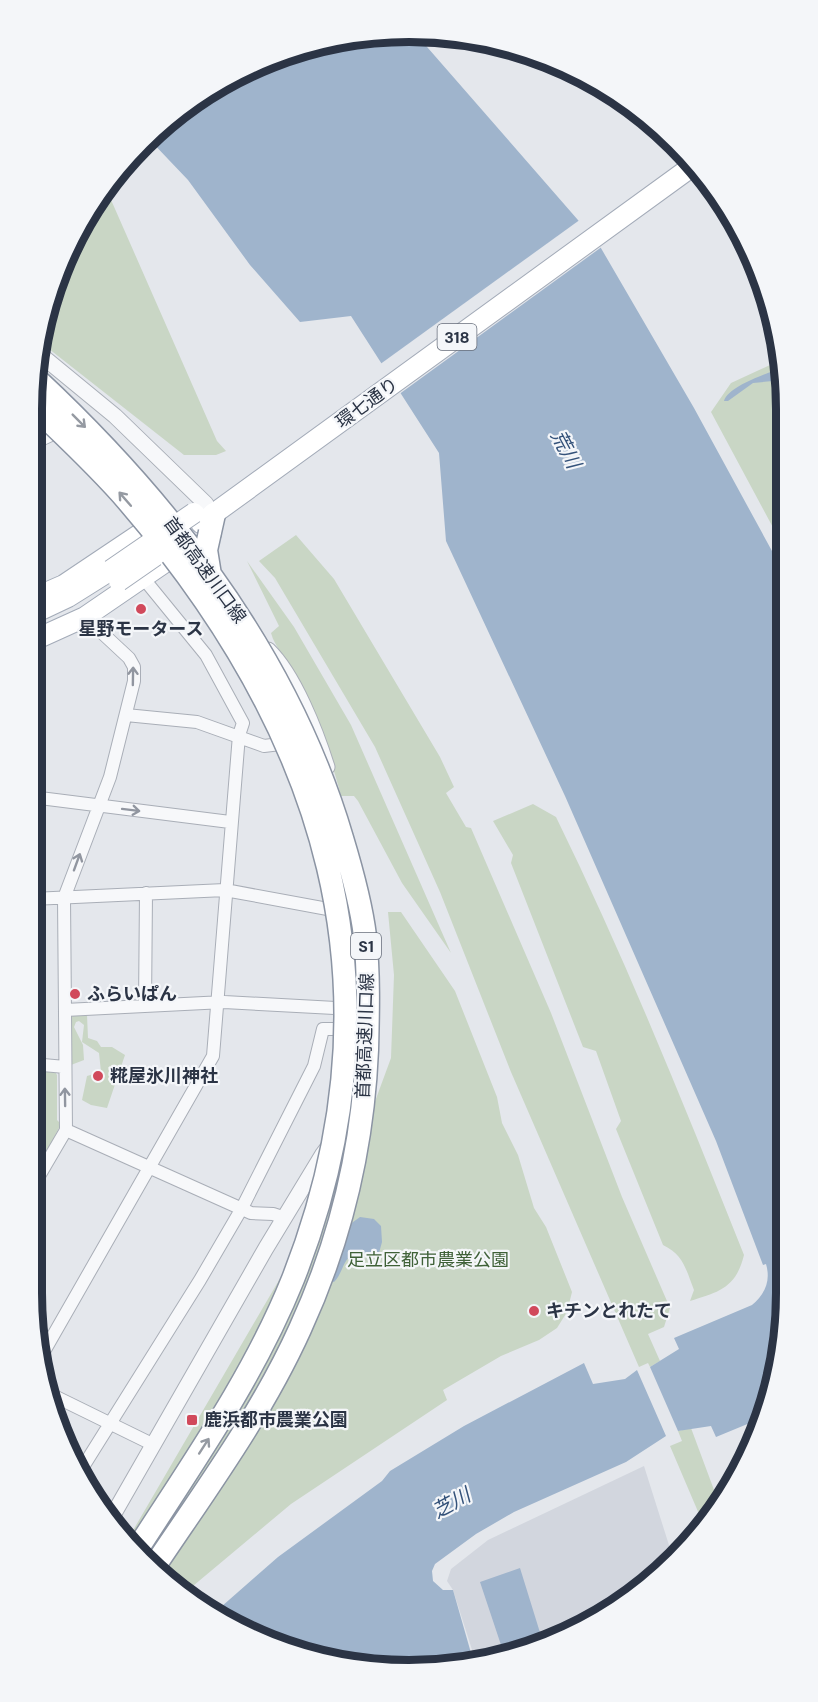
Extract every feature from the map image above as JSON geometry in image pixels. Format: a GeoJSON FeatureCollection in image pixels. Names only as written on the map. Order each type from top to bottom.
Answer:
{"type":"FeatureCollection","features":[{"type":"Feature","properties":{"kind":"highway","name":"首都高速川口線"},"geometry":{"type":"LineString","coordinates":[[43,386],[145,491],[186,541],[265,657],[302,726],[322,774],[354,879],[365,935],[368,999],[363,1098],[355,1156],[332,1247],[300,1329],[269,1391],[242,1437],[158,1561]]}},
{"type":"Feature","properties":{"kind":"highway","name":"首都高速川口線"},"geometry":{"type":"LineString","coordinates":[[42,414],[128,501],[208,605],[254,677],[290,749],[315,813],[337,905],[345,964],[346,1029],[342,1097],[327,1176],[292,1281],[248,1374],[141,1544]]}},
{"type":"Feature","properties":{"kind":"highway"},"geometry":{"type":"LineString","coordinates":[[151,1554],[225,1444],[259,1386],[315,1266],[334,1203],[354,1103],[358,997],[355,946],[343,880],[317,789],[276,696],[211,582],[206,550],[208,514]]}},
{"type":"Feature","properties":{"kind":"highway"},"geometry":{"type":"LineString","coordinates":[[240,624],[261,658],[299,730],[328,805],[351,887],[357,923],[355,946]]}},
{"type":"Feature","properties":{"kind":"main road","name":"環七通り"},"geometry":{"type":"LineString","coordinates":[[208,514],[680,161]]}},
{"type":"Feature","properties":{"kind":"main road","name":"環七通り"},"geometry":{"type":"LineString","coordinates":[[42,623],[74,610],[115,576],[208,514],[687,170]]}},
{"type":"Feature","properties":{"kind":"main road"},"geometry":{"type":"LineString","coordinates":[[42,594],[64,585],[158,522]]}},
{"type":"Feature","properties":{"kind":"main road"},"geometry":{"type":"LineString","coordinates":[[42,636],[85,616],[144,579],[180,552]]}},
{"type":"Feature","properties":{"kind":"main road","name":"環七通り"},"geometry":{"type":"LineString","coordinates":[[42,609],[115,576]]}},
{"type":"Feature","properties":{"kind":"street"},"geometry":{"type":"LineString","coordinates":[[45,359],[115,416],[208,514]]}},
{"type":"Feature","properties":{"kind":"street"},"geometry":{"type":"LineString","coordinates":[[42,439],[51,435]]}},
{"type":"Feature","properties":{"kind":"street"},"geometry":{"type":"LineString","coordinates":[[115,1512],[285,1218],[323,1154],[343,1127],[360,1085],[374,1010],[373,973],[365,909],[354,854],[320,746],[283,668],[274,655],[212,595],[180,552]]}},
{"type":"Feature","properties":{"kind":"street"},"geometry":{"type":"LineString","coordinates":[[164,564],[211,627],[280,744],[305,803],[333,910],[342,1008],[338,1100],[334,1125],[323,1154]]}},
{"type":"Feature","properties":{"kind":"street"},"geometry":{"type":"LineString","coordinates":[[46,1348],[213,1056],[230,822],[239,735],[243,723],[219,675],[144,579]]}},
{"type":"Feature","properties":{"kind":"street"},"geometry":{"type":"LineString","coordinates":[[42,1171],[66,1130],[64,898],[110,777],[134,681],[134,667],[129,658],[85,616]]}},
{"type":"Feature","properties":{"kind":"street"},"geometry":{"type":"LineString","coordinates":[[126,715],[198,722],[264,746],[280,744]]}},
{"type":"Feature","properties":{"kind":"street"},"geometry":{"type":"LineString","coordinates":[[42,798],[230,822]]}},
{"type":"Feature","properties":{"kind":"street"},"geometry":{"type":"LineString","coordinates":[[42,898],[225,890],[333,910],[365,909]]}},
{"type":"Feature","properties":{"kind":"street"},"geometry":{"type":"LineString","coordinates":[[145,1006],[146,893]]}},
{"type":"Feature","properties":{"kind":"street"},"geometry":{"type":"LineString","coordinates":[[65,1010],[217,1002],[374,1010]]}},
{"type":"Feature","properties":{"kind":"street"},"geometry":{"type":"LineString","coordinates":[[85,1464],[200,1280],[242,1208],[314,1066],[323,1029],[342,1029]]}},
{"type":"Feature","properties":{"kind":"street"},"geometry":{"type":"LineString","coordinates":[[42,1066],[65,1067]]}},
{"type":"Feature","properties":{"kind":"street"},"geometry":{"type":"LineString","coordinates":[[66,1130],[242,1208],[285,1218]]}},
{"type":"Feature","properties":{"kind":"street"},"geometry":{"type":"LineString","coordinates":[[57,1397],[154,1445]]}},
{"type":"Feature","properties":{"kind":"shaded area"},"geometry":{"type":"Polygon","coordinates":[[[644,1466],[671,1551],[613,1598],[571,1622],[527,1641],[473,1654],[453,1590],[447,1581],[451,1569],[488,1540],[644,1466]]]}},
{"type":"Feature","properties":{"kind":"green space"},"geometry":{"type":"Polygon","coordinates":[[[110,197],[217,441],[226,451],[216,455],[184,455],[47,348],[61,291],[70,269],[91,225],[110,197]]]}},
{"type":"Feature","properties":{"kind":"green space"},"geometry":{"type":"Polygon","coordinates":[[[773,364],[776,409],[776,533],[711,412],[731,383],[773,364]]]}},
{"type":"Feature","properties":{"kind":"green space"},"geometry":{"type":"Polygon","coordinates":[[[296,535],[334,579],[440,757],[454,787],[446,793],[466,827],[471,828],[551,1013],[622,1197],[670,1308],[664,1327],[648,1334],[660,1361],[650,1367],[648,1363],[639,1367],[511,1072],[440,892],[375,747],[275,578],[259,561],[296,535]]]}},
{"type":"Feature","properties":{"kind":"green space"},"geometry":{"type":"Polygon","coordinates":[[[247,561],[294,627],[351,725],[451,953],[402,883],[358,801],[354,796],[341,796],[332,764],[314,718],[294,673],[278,649],[271,633],[279,626],[247,561]]]}},
{"type":"Feature","properties":{"kind":"green space"},"geometry":{"type":"Polygon","coordinates":[[[533,804],[556,817],[582,871],[654,1034],[744,1255],[741,1266],[731,1282],[710,1295],[690,1301],[694,1290],[686,1270],[676,1253],[663,1245],[616,1129],[621,1121],[596,1051],[583,1047],[511,863],[513,855],[493,821],[533,804]]]}},
{"type":"Feature","properties":{"kind":"green space","name":"足立区都市農業公園"},"geometry":{"type":"Polygon","coordinates":[[[388,912],[401,912],[455,991],[497,1097],[502,1123],[518,1155],[534,1208],[546,1227],[572,1292],[567,1312],[557,1328],[539,1340],[501,1356],[443,1390],[447,1400],[291,1504],[191,1588],[149,1553],[131,1533],[345,1167],[370,1115],[391,1058],[394,975],[388,912]]]}},
{"type":"Feature","properties":{"kind":"green space"},"geometry":{"type":"Polygon","coordinates":[[[72,1014],[87,1015],[88,1038],[97,1041],[101,1047],[112,1047],[125,1055],[107,1108],[91,1105],[82,1100],[87,1076],[101,1072],[99,1053],[82,1042],[84,1025],[79,1021],[76,1022],[74,1027],[83,1045],[84,1060],[71,1065],[70,1017],[72,1014]]]}},
{"type":"Feature","properties":{"kind":"green space"},"geometry":{"type":"Polygon","coordinates":[[[42,1071],[55,1072],[57,1075],[57,1120],[61,1124],[42,1161],[42,1071]]]}},
{"type":"Feature","properties":{"kind":"green space"},"geometry":{"type":"Polygon","coordinates":[[[691,1428],[716,1494],[700,1516],[670,1446],[682,1441],[678,1431],[691,1428]]]}},
{"type":"Feature","properties":{"kind":"water","name":"荒川"},"geometry":{"type":"Polygon","coordinates":[[[385,43],[423,43],[598,243],[694,408],[776,558],[776,1293],[769,1365],[753,1422],[716,1437],[711,1426],[678,1431],[650,1367],[679,1349],[674,1338],[752,1305],[766,1287],[768,1276],[766,1264],[763,1265],[716,1141],[565,796],[446,541],[439,453],[351,316],[300,322],[250,265],[188,180],[154,144],[186,118],[226,91],[291,61],[337,49],[385,43]]]}},
{"type":"Feature","properties":{"kind":"water"},"geometry":{"type":"Polygon","coordinates":[[[774,371],[775,381],[753,383],[728,401],[724,401],[732,391],[774,371]]]}},
{"type":"Feature","properties":{"kind":"water"},"geometry":{"type":"Polygon","coordinates":[[[360,1217],[374,1219],[381,1226],[382,1242],[379,1253],[350,1256],[337,1279],[334,1282],[330,1281],[349,1225],[360,1217]]]}},
{"type":"Feature","properties":{"kind":"water","name":"芝川"},"geometry":{"type":"Polygon","coordinates":[[[584,1363],[593,1384],[625,1379],[637,1370],[666,1436],[626,1462],[514,1512],[476,1534],[435,1564],[432,1571],[433,1581],[443,1590],[453,1590],[471,1655],[409,1660],[337,1653],[291,1641],[220,1608],[278,1557],[382,1481],[390,1471],[464,1426],[584,1363]]]}},
{"type":"Feature","properties":{"kind":"water"},"geometry":{"type":"Polygon","coordinates":[[[520,1568],[541,1635],[502,1648],[480,1582],[520,1568]]]}},
{"type":"Feature","properties":{"kind":"pier"},"geometry":{"type":"Polygon","coordinates":[[[581,219],[603,246],[398,395],[379,365],[581,219]]]}},
{"type":"Feature","properties":{"kind":"place","name":"星野モータース"},"geometry":{"type":"Point","coordinates":[141,609]}},
{"type":"Feature","properties":{"kind":"place","name":"ふらいぱん"},"geometry":{"type":"Point","coordinates":[75,994]}},
{"type":"Feature","properties":{"kind":"place","name":"糀屋氷川神社"},"geometry":{"type":"Point","coordinates":[98,1076]}},
{"type":"Feature","properties":{"kind":"place","name":"キチンとれたて"},"geometry":{"type":"Point","coordinates":[534,1311]}},
{"type":"Feature","properties":{"kind":"place","name":"鹿浜都市農業公園"},"geometry":{"type":"Point","coordinates":[192,1420]}}]}
